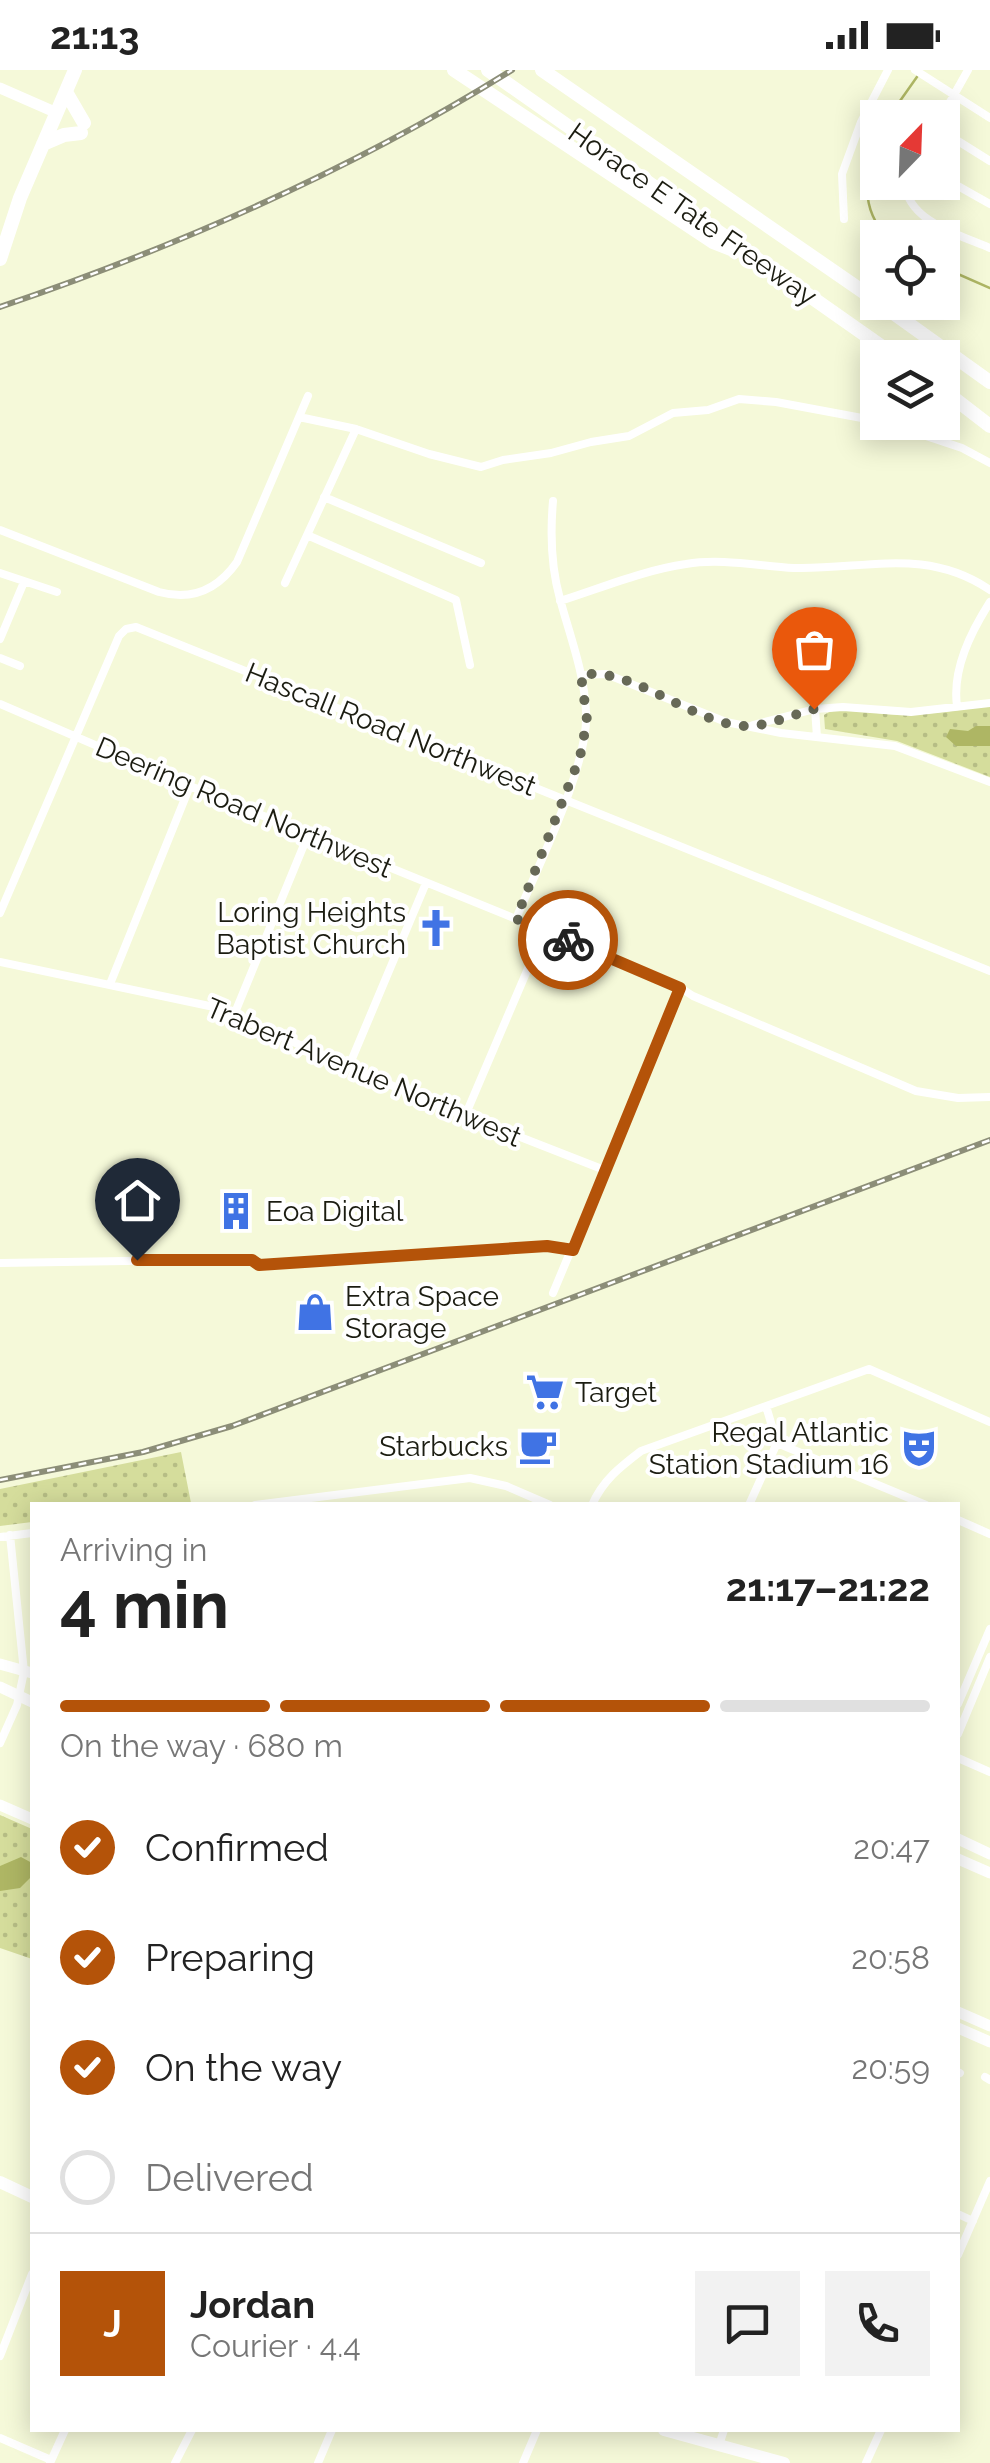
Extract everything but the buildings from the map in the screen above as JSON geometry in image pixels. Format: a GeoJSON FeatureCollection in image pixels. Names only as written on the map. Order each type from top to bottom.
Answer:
{"type":"FeatureCollection","features":[{"type":"Feature","properties":{"kind":"highway"},"geometry":{"type":"LineString","coordinates":[[0,259],[20,198],[75,70]]}},
{"type":"Feature","properties":{"kind":"highway"},"geometry":{"type":"LineString","coordinates":[[454,70],[713,242],[760,260]]}},
{"type":"Feature","properties":{"kind":"highway","name":"Horace E Tate Freeway"},"geometry":{"type":"LineString","coordinates":[[488,70],[873,340]]}},
{"type":"Feature","properties":{"kind":"highway","name":"Horace E Tate Freeway"},"geometry":{"type":"LineString","coordinates":[[542,70],[560,76],[599,111],[860,290]]}},
{"type":"Feature","properties":{"kind":"highway"},"geometry":{"type":"LineString","coordinates":[[44,144],[82,128],[66,92]]}},
{"type":"Feature","properties":{"kind":"highway"},"geometry":{"type":"LineString","coordinates":[[0,230],[20,198]]}},
{"type":"Feature","properties":{"kind":"highway","name":"Horace E Tate Freeway"},"geometry":{"type":"LineString","coordinates":[[903,320],[990,382]]}},
{"type":"Feature","properties":{"kind":"highway"},"geometry":{"type":"LineString","coordinates":[[960,403],[990,426]]}},
{"type":"Feature","properties":{"kind":"main road"},"geometry":{"type":"LineString","coordinates":[[0,2182],[30,2196]]}},
{"type":"Feature","properties":{"kind":"main road"},"geometry":{"type":"LineString","coordinates":[[671,2432],[784,2463]]}},
{"type":"Feature","properties":{"kind":"street"},"geometry":{"type":"LineString","coordinates":[[844,219],[842,174],[861,122],[888,70]]}},
{"type":"Feature","properties":{"kind":"street"},"geometry":{"type":"LineString","coordinates":[[916,70],[989,115]]}},
{"type":"Feature","properties":{"kind":"street"},"geometry":{"type":"LineString","coordinates":[[952,100],[968,70]]}},
{"type":"Feature","properties":{"kind":"street"},"geometry":{"type":"LineString","coordinates":[[0,88],[57,112]]}},
{"type":"Feature","properties":{"kind":"street"},"geometry":{"type":"LineString","coordinates":[[960,142],[990,161]]}},
{"type":"Feature","properties":{"kind":"street"},"geometry":{"type":"LineString","coordinates":[[960,186],[990,204]]}},
{"type":"Feature","properties":{"kind":"street"},"geometry":{"type":"LineString","coordinates":[[908,200],[939,226],[990,248]]}},
{"type":"Feature","properties":{"kind":"street"},"geometry":{"type":"LineString","coordinates":[[0,530],[159,592],[186,596],[208,590],[237,562],[308,396]]}},
{"type":"Feature","properties":{"kind":"street"},"geometry":{"type":"LineString","coordinates":[[300,417],[356,429],[482,467],[630,436],[673,413],[708,410],[739,399],[860,418]]}},
{"type":"Feature","properties":{"kind":"street"},"geometry":{"type":"LineString","coordinates":[[284,583],[356,429]]}},
{"type":"Feature","properties":{"kind":"street"},"geometry":{"type":"LineString","coordinates":[[937,440],[962,448],[990,464]]}},
{"type":"Feature","properties":{"kind":"street"},"geometry":{"type":"LineString","coordinates":[[324,497],[481,562]]}},
{"type":"Feature","properties":{"kind":"street"},"geometry":{"type":"LineString","coordinates":[[516,919],[586,733],[581,675],[560,601],[551,550],[553,501]]}},
{"type":"Feature","properties":{"kind":"street"},"geometry":{"type":"LineString","coordinates":[[307,534],[456,600],[470,665]]}},
{"type":"Feature","properties":{"kind":"street"},"geometry":{"type":"LineString","coordinates":[[560,601],[670,567],[707,562],[810,568],[904,562],[947,572],[990,590]]}},
{"type":"Feature","properties":{"kind":"street"},"geometry":{"type":"LineString","coordinates":[[0,573],[57,592]]}},
{"type":"Feature","properties":{"kind":"street"},"geometry":{"type":"LineString","coordinates":[[0,639],[24,582]]}},
{"type":"Feature","properties":{"kind":"street"},"geometry":{"type":"LineString","coordinates":[[957,706],[956,692],[966,648],[990,602]]}},
{"type":"Feature","properties":{"kind":"street","name":"Hascall Road Northwest"},"geometry":{"type":"LineString","coordinates":[[0,913],[119,636],[136,627],[990,970]]}},
{"type":"Feature","properties":{"kind":"street"},"geometry":{"type":"LineString","coordinates":[[0,658],[20,666]]}},
{"type":"Feature","properties":{"kind":"street"},"geometry":{"type":"LineString","coordinates":[[581,675],[606,674],[712,718],[748,727],[895,746],[990,782]]}},
{"type":"Feature","properties":{"kind":"street"},"geometry":{"type":"LineString","coordinates":[[748,727],[814,709],[911,712],[990,703]]}},
{"type":"Feature","properties":{"kind":"street","name":"Deering Road Northwest"},"geometry":{"type":"LineString","coordinates":[[0,704],[680,988],[916,1091],[958,1098],[990,1096]]}},
{"type":"Feature","properties":{"kind":"street"},"geometry":{"type":"LineString","coordinates":[[814,709],[817,737]]}},
{"type":"Feature","properties":{"kind":"street"},"geometry":{"type":"LineString","coordinates":[[110,984],[190,786]]}},
{"type":"Feature","properties":{"kind":"street"},"geometry":{"type":"LineString","coordinates":[[234,1016],[308,835]]}},
{"type":"Feature","properties":{"kind":"street"},"geometry":{"type":"LineString","coordinates":[[349,1066],[426,883]]}},
{"type":"Feature","properties":{"kind":"street"},"geometry":{"type":"LineString","coordinates":[[465,1116],[544,931]]}},
{"type":"Feature","properties":{"kind":"street","name":"Trabert Avenue Northwest"},"geometry":{"type":"LineString","coordinates":[[0,962],[193,1001],[606,1171]]}},
{"type":"Feature","properties":{"kind":"street"},"geometry":{"type":"LineString","coordinates":[[554,1293],[680,988]]}},
{"type":"Feature","properties":{"kind":"street"},"geometry":{"type":"LineString","coordinates":[[0,1264],[252,1260],[259,1265],[547,1246],[573,1250]]}},
{"type":"Feature","properties":{"kind":"street"},"geometry":{"type":"LineString","coordinates":[[593,1502],[614,1471],[642,1451],[870,1369],[990,1422]]}},
{"type":"Feature","properties":{"kind":"street"},"geometry":{"type":"LineString","coordinates":[[751,1502],[777,1443],[766,1406]]}},
{"type":"Feature","properties":{"kind":"street"},"geometry":{"type":"LineString","coordinates":[[777,1443],[919,1502]]}},
{"type":"Feature","properties":{"kind":"street"},"geometry":{"type":"LineString","coordinates":[[279,1502],[470,1478],[506,1486],[543,1502]]}},
{"type":"Feature","properties":{"kind":"street"},"geometry":{"type":"LineString","coordinates":[[960,1521],[990,1534]]}},
{"type":"Feature","properties":{"kind":"street"},"geometry":{"type":"LineString","coordinates":[[0,1744],[28,1673],[5,1536],[30,1533]]}},
{"type":"Feature","properties":{"kind":"street"},"geometry":{"type":"LineString","coordinates":[[960,1696],[966,1672],[990,1629]]}},
{"type":"Feature","properties":{"kind":"street"},"geometry":{"type":"LineString","coordinates":[[960,1729],[990,1657]]}},
{"type":"Feature","properties":{"kind":"street"},"geometry":{"type":"LineString","coordinates":[[0,1664],[28,1673]]}},
{"type":"Feature","properties":{"kind":"street"},"geometry":{"type":"LineString","coordinates":[[966,1672],[980,1679]]}},
{"type":"Feature","properties":{"kind":"street"},"geometry":{"type":"LineString","coordinates":[[0,1687],[30,1701]]}},
{"type":"Feature","properties":{"kind":"street"},"geometry":{"type":"LineString","coordinates":[[960,1759],[990,1772]]}},
{"type":"Feature","properties":{"kind":"street"},"geometry":{"type":"LineString","coordinates":[[0,1806],[30,1818]]}},
{"type":"Feature","properties":{"kind":"street"},"geometry":{"type":"LineString","coordinates":[[960,1840],[990,1854]]}},
{"type":"Feature","properties":{"kind":"street"},"geometry":{"type":"LineString","coordinates":[[960,1860],[990,1873]]}},
{"type":"Feature","properties":{"kind":"street"},"geometry":{"type":"LineString","coordinates":[[960,2013],[990,2026]]}},
{"type":"Feature","properties":{"kind":"street"},"geometry":{"type":"LineString","coordinates":[[960,2029],[990,2042]]}},
{"type":"Feature","properties":{"kind":"street"},"geometry":{"type":"LineString","coordinates":[[960,2250],[990,2180]]}},
{"type":"Feature","properties":{"kind":"street"},"geometry":{"type":"LineString","coordinates":[[960,2215],[973,2220]]}},
{"type":"Feature","properties":{"kind":"street"},"geometry":{"type":"LineString","coordinates":[[0,2356],[30,2279]]}},
{"type":"Feature","properties":{"kind":"street"},"geometry":{"type":"LineString","coordinates":[[0,2438],[51,2462],[64,2432]]}},
{"type":"Feature","properties":{"kind":"street"},"geometry":{"type":"LineString","coordinates":[[174,2463],[191,2432]]}},
{"type":"Feature","properties":{"kind":"street"},"geometry":{"type":"LineString","coordinates":[[318,2463],[331,2432]]}},
{"type":"Feature","properties":{"kind":"street"},"geometry":{"type":"LineString","coordinates":[[523,2463],[536,2432]]}},
{"type":"Feature","properties":{"kind":"street"},"geometry":{"type":"LineString","coordinates":[[719,2445],[723,2432]]}},
{"type":"Feature","properties":{"kind":"street"},"geometry":{"type":"LineString","coordinates":[[866,2463],[879,2432]]}},
{"type":"Feature","properties":{"kind":"shaded area"},"geometry":{"type":"Polygon","coordinates":[[[990,706],[990,777],[897,741],[825,729],[824,715],[838,710],[912,715],[990,706]]]}},
{"type":"Feature","properties":{"kind":"shaded area"},"geometry":{"type":"Polygon","coordinates":[[[976,726],[990,726],[990,746],[956,746],[946,737],[950,729],[968,731],[976,726]]]}},
{"type":"Feature","properties":{"kind":"shaded area"},"geometry":{"type":"Polygon","coordinates":[[[181,1452],[191,1502],[30,1502],[30,1522],[0,1526],[0,1489],[181,1452]]]}},
{"type":"Feature","properties":{"kind":"shaded area"},"geometry":{"type":"Polygon","coordinates":[[[0,1815],[30,1828],[30,1958],[0,1948],[0,1815]]]}},
{"type":"Feature","properties":{"kind":"shaded area"},"geometry":{"type":"Polygon","coordinates":[[[21,1857],[30,1862],[30,1878],[20,1888],[0,1891],[0,1866],[21,1857]]]}},
{"type":"Feature","properties":{"kind":"waterway"},"geometry":{"type":"LineString","coordinates":[[901,100],[919,74]]}},
{"type":"Feature","properties":{"kind":"waterway"},"geometry":{"type":"LineString","coordinates":[[868,200],[875,220]]}},
{"type":"Feature","properties":{"kind":"waterway"},"geometry":{"type":"LineString","coordinates":[[960,275],[990,288]]}},
{"type":"Feature","properties":{"kind":"railway"},"geometry":{"type":"LineString","coordinates":[[0,307],[133,258],[263,203],[390,141],[512,70]]}},
{"type":"Feature","properties":{"kind":"railway"},"geometry":{"type":"LineString","coordinates":[[0,1480],[143,1452],[232,1426],[990,1140]]}},
{"type":"Feature","properties":{"kind":"way so far"},"geometry":{"type":"LineString","coordinates":[[568,940],[516,919],[580,757],[587,720],[581,675],[606,674],[712,718],[748,727],[814,709]]}},
{"type":"Feature","properties":{"kind":"place","name":"Loring Heights Baptist Church"},"geometry":{"type":"Point","coordinates":[436,928]}},
{"type":"Feature","properties":{"kind":"place","name":"Eoa Digital"},"geometry":{"type":"Point","coordinates":[236,1211]}},
{"type":"Feature","properties":{"kind":"place","name":"Extra Space Storage"},"geometry":{"type":"Point","coordinates":[315,1312]}},
{"type":"Feature","properties":{"kind":"place","name":"Target"},"geometry":{"type":"Point","coordinates":[545,1392]}},
{"type":"Feature","properties":{"kind":"place","name":"Starbucks"},"geometry":{"type":"Point","coordinates":[538,1446]}},
{"type":"Feature","properties":{"kind":"place","name":"Regal Atlantic Station Stadium 16"},"geometry":{"type":"Point","coordinates":[919,1448]}},
{"type":"Feature","properties":{"kind":"route"},"geometry":{"type":"LineString","coordinates":[[137,1260],[252,1260],[259,1265],[547,1246],[573,1250],[680,988],[568,940]]}}]}
